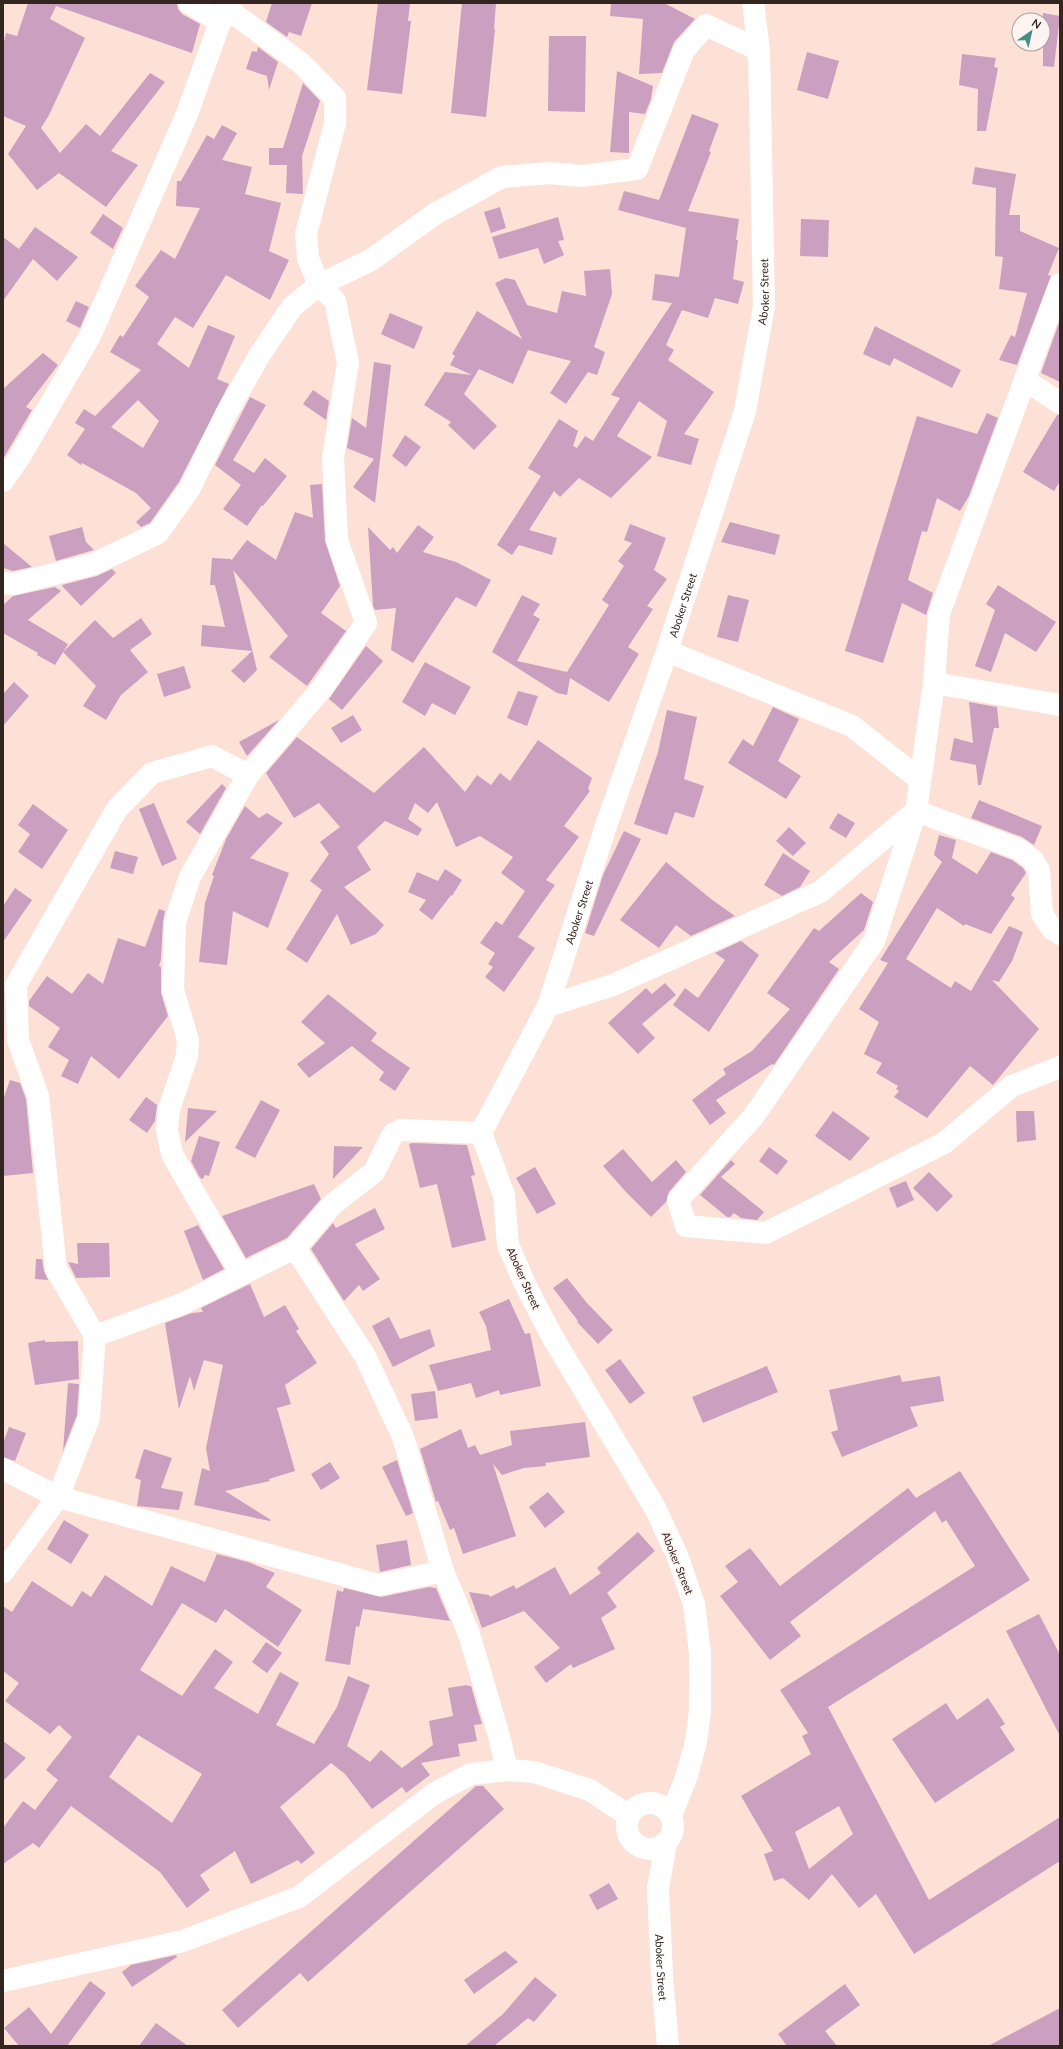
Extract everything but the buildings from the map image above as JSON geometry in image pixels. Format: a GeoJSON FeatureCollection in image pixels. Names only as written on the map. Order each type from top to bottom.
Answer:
{"type":"FeatureCollection","features":[{"type":"Feature","properties":{"kind":"street"},"geometry":{"type":"LineString","coordinates":[[189,3],[224,11],[302,62],[335,98],[335,123],[306,234],[308,258],[319,284],[336,301],[348,363],[333,458],[337,540],[366,623],[323,687],[248,776],[190,877],[175,922],[173,990],[188,1040],[187,1056],[169,1109],[167,1130],[172,1154],[241,1274]]}},
{"type":"Feature","properties":{"kind":"street","name":"Aboker Street"},"geometry":{"type":"LineString","coordinates":[[671,1816],[688,1775],[696,1742],[700,1711],[700,1653],[694,1604],[677,1555],[655,1508],[553,1338],[525,1284],[508,1245],[504,1195],[481,1133],[548,1006],[606,826],[667,651],[745,411],[764,306],[758,50],[753,3]]}},
{"type":"Feature","properties":{"kind":"street"},"geometry":{"type":"LineString","coordinates":[[3,481],[19,458],[90,336],[187,114],[224,11]]}},
{"type":"Feature","properties":{"kind":"street"},"geometry":{"type":"LineString","coordinates":[[3,583],[14,584],[94,564],[158,533],[190,488],[226,414],[259,356],[292,307],[319,284],[371,260],[435,214],[502,177],[550,173],[581,176],[638,169],[684,50],[706,25],[758,50]]}},
{"type":"Feature","properties":{"kind":"street"},"geometry":{"type":"LineString","coordinates":[[1060,284],[1052,334],[1026,381],[939,614],[934,683],[919,779],[916,811],[874,941],[753,1117],[678,1200],[686,1226],[766,1234],[944,1143],[1012,1086],[1060,1067]]}},
{"type":"Feature","properties":{"kind":"street"},"geometry":{"type":"LineString","coordinates":[[1026,381],[1060,403]]}},
{"type":"Feature","properties":{"kind":"street"},"geometry":{"type":"LineString","coordinates":[[667,651],[852,726],[919,779]]}},
{"type":"Feature","properties":{"kind":"street"},"geometry":{"type":"LineString","coordinates":[[934,683],[1060,705]]}},
{"type":"Feature","properties":{"kind":"street"},"geometry":{"type":"LineString","coordinates":[[3,1572],[58,1498],[89,1418],[95,1336],[56,1269],[38,1096],[18,1040],[16,985],[117,808],[152,773],[212,756],[248,776]]}},
{"type":"Feature","properties":{"kind":"street"},"geometry":{"type":"LineString","coordinates":[[548,1006],[613,985],[820,892],[916,811]]}},
{"type":"Feature","properties":{"kind":"street"},"geometry":{"type":"LineString","coordinates":[[916,811],[1018,849],[1032,859],[1040,870],[1042,914],[1052,928],[1060,934]]}},
{"type":"Feature","properties":{"kind":"street"},"geometry":{"type":"LineString","coordinates":[[95,1336],[182,1304],[295,1248],[333,1204],[374,1172],[393,1134],[402,1130],[481,1133]]}},
{"type":"Feature","properties":{"kind":"street"},"geometry":{"type":"LineString","coordinates":[[295,1248],[365,1356],[400,1431],[443,1571],[469,1634],[500,1736],[508,1770]]}},
{"type":"Feature","properties":{"kind":"street"},"geometry":{"type":"LineString","coordinates":[[3,1469],[58,1498],[379,1584],[443,1571]]}},
{"type":"Feature","properties":{"kind":"street"},"geometry":{"type":"LineString","coordinates":[[3,1981],[183,1941],[299,1897],[435,1793],[471,1774],[508,1770],[534,1772],[584,1788],[629,1816]]}},
{"type":"Feature","properties":{"kind":"street"},"geometry":{"type":"LineString","coordinates":[[658,1888],[637,1844],[628,1831],[629,1816],[640,1805],[654,1803],[688,1775]]}},
{"type":"Feature","properties":{"kind":"street"},"geometry":{"type":"LineString","coordinates":[[654,1803],[667,1810],[671,1816],[673,1830],[666,1843],[658,1888]]}},
{"type":"Feature","properties":{"kind":"street"},"geometry":{"type":"LineString","coordinates":[[637,1844],[651,1849],[666,1843]]}},
{"type":"Feature","properties":{"kind":"street","name":"Aboker Street"},"geometry":{"type":"LineString","coordinates":[[658,1888],[662,1976],[668,2046]]}}]}
